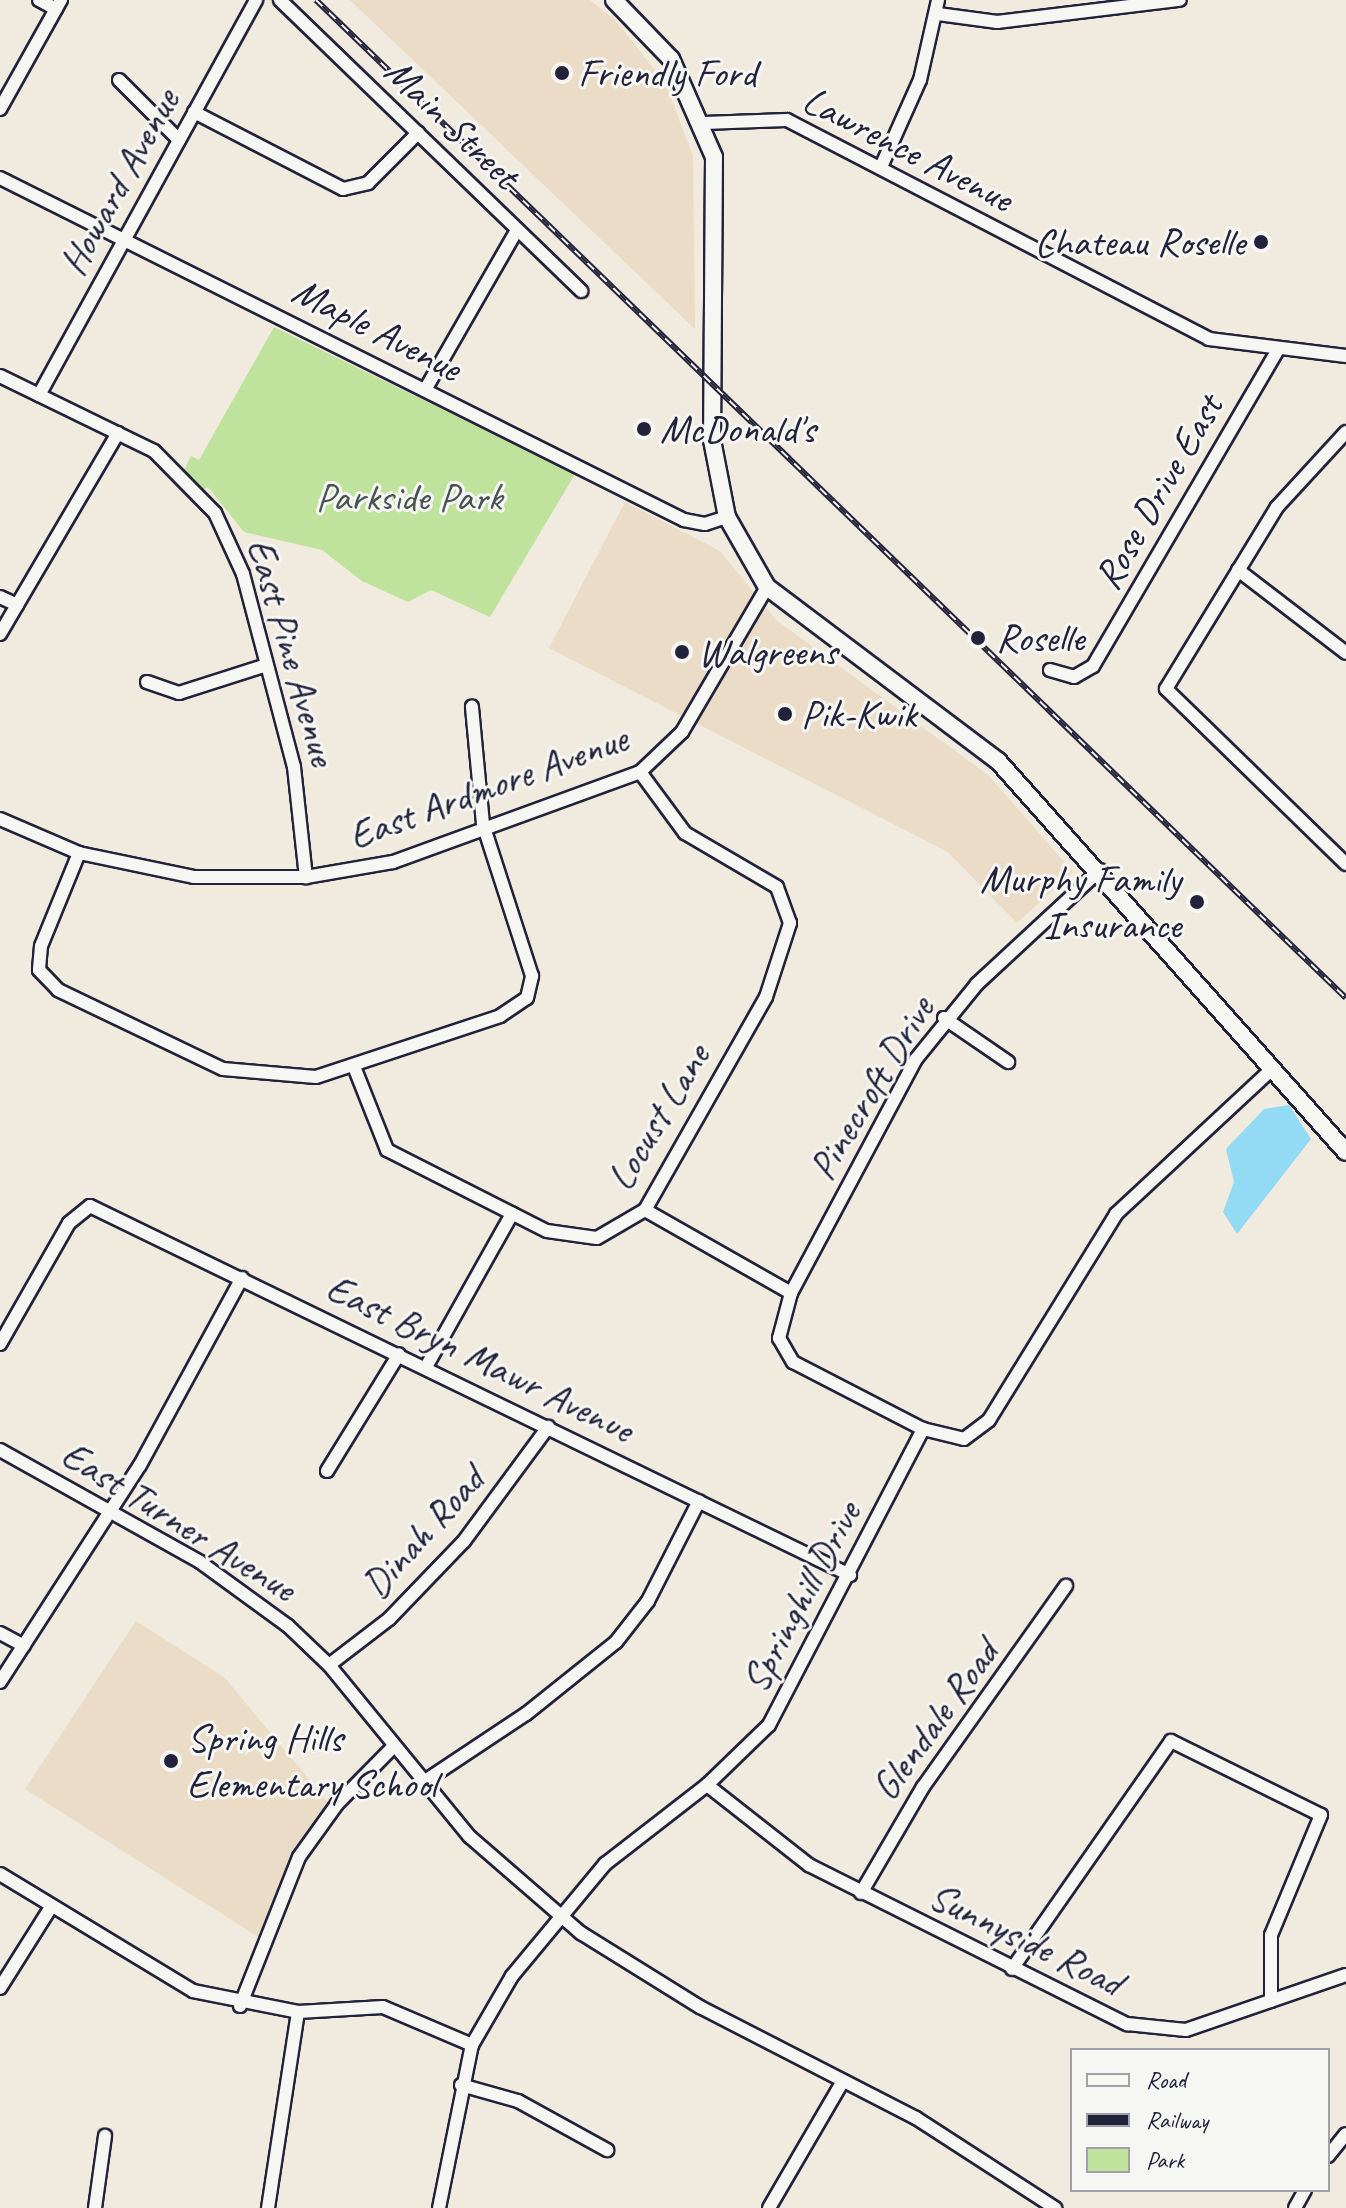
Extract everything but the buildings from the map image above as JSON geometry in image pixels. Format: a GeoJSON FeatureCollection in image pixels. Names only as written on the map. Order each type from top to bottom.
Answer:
{"type":"FeatureCollection","features":[{"type":"Feature","properties":{"kind":"main road"},"geometry":{"type":"LineString","coordinates":[[614,0],[666,52],[703,123],[716,198],[712,440],[727,517],[767,587],[964,730],[1100,870],[1346,1152]]}},
{"type":"Feature","properties":{"kind":"street"},"geometry":{"type":"LineString","coordinates":[[0,109],[59,4],[39,0]]}},
{"type":"Feature","properties":{"kind":"street","name":"Howard Avenue"},"geometry":{"type":"LineString","coordinates":[[39,395],[256,0]]}},
{"type":"Feature","properties":{"kind":"street","name":"Main Street"},"geometry":{"type":"LineString","coordinates":[[280,0],[581,291]]}},
{"type":"Feature","properties":{"kind":"street"},"geometry":{"type":"LineString","coordinates":[[881,167],[920,80],[938,14],[938,0]]}},
{"type":"Feature","properties":{"kind":"street"},"geometry":{"type":"LineString","coordinates":[[938,14],[997,22],[1180,0]]}},
{"type":"Feature","properties":{"kind":"street"},"geometry":{"type":"LineString","coordinates":[[119,80],[179,140]]}},
{"type":"Feature","properties":{"kind":"street"},"geometry":{"type":"LineString","coordinates":[[194,112],[343,189],[368,183],[418,133]]}},
{"type":"Feature","properties":{"kind":"street","name":"Lawrence Avenue"},"geometry":{"type":"LineString","coordinates":[[703,123],[787,120],[1209,339],[1277,351],[1346,356]]}},
{"type":"Feature","properties":{"kind":"street","name":"Maple Avenue"},"geometry":{"type":"LineString","coordinates":[[0,178],[684,520],[705,524],[727,517]]}},
{"type":"Feature","properties":{"kind":"street"},"geometry":{"type":"LineString","coordinates":[[425,390],[517,230]]}},
{"type":"Feature","properties":{"kind":"street","name":"Rose Drive East"},"geometry":{"type":"LineString","coordinates":[[1050,670],[1074,677],[1093,666],[1277,351]]}},
{"type":"Feature","properties":{"kind":"street","name":"East Pine Avenue"},"geometry":{"type":"LineString","coordinates":[[0,376],[118,433],[178,470],[215,513],[243,574],[267,665],[300,799],[306,877]]}},
{"type":"Feature","properties":{"kind":"street"},"geometry":{"type":"LineString","coordinates":[[1346,432],[1290,489],[1166,689],[1346,864]]}},
{"type":"Feature","properties":{"kind":"street"},"geometry":{"type":"LineString","coordinates":[[0,634],[118,433]]}},
{"type":"Feature","properties":{"kind":"street"},"geometry":{"type":"LineString","coordinates":[[1238,570],[1346,653]]}},
{"type":"Feature","properties":{"kind":"street","name":"East Ardmore Avenue"},"geometry":{"type":"LineString","coordinates":[[0,819],[79,853],[194,877],[306,877],[393,862],[483,824],[640,772],[682,732],[767,587]]}},
{"type":"Feature","properties":{"kind":"street"},"geometry":{"type":"LineString","coordinates":[[0,597],[17,605]]}},
{"type":"Feature","properties":{"kind":"street"},"geometry":{"type":"LineString","coordinates":[[147,682],[179,693],[267,665]]}},
{"type":"Feature","properties":{"kind":"street"},"geometry":{"type":"LineString","coordinates":[[79,853],[40,964],[58,990],[223,1069],[278,1079],[355,1069],[500,1016],[527,998],[532,976],[483,824],[472,707]]}},
{"type":"Feature","properties":{"kind":"street","name":"Locust Lane"},"geometry":{"type":"LineString","coordinates":[[355,1069],[387,1150],[512,1214],[559,1236],[597,1238],[645,1210],[766,997],[790,923],[777,887],[685,833],[640,772]]}},
{"type":"Feature","properties":{"kind":"street","name":"Pinecroft Drive"},"geometry":{"type":"LineString","coordinates":[[923,1429],[793,1362],[779,1338],[791,1293],[901,1084],[944,1018],[1100,870]]}},
{"type":"Feature","properties":{"kind":"street"},"geometry":{"type":"LineString","coordinates":[[944,1018],[1008,1062]]}},
{"type":"Feature","properties":{"kind":"street"},"geometry":{"type":"LineString","coordinates":[[923,1429],[964,1439],[983,1427],[1116,1214],[1273,1068]]}},
{"type":"Feature","properties":{"kind":"street","name":"East Bryn Mawr Avenue"},"geometry":{"type":"LineString","coordinates":[[0,1344],[79,1208],[107,1212],[850,1575]]}},
{"type":"Feature","properties":{"kind":"street"},"geometry":{"type":"LineString","coordinates":[[645,1210],[791,1293]]}},
{"type":"Feature","properties":{"kind":"street"},"geometry":{"type":"LineString","coordinates":[[426,1367],[512,1214]]}},
{"type":"Feature","properties":{"kind":"street"},"geometry":{"type":"LineString","coordinates":[[0,1682],[108,1509],[140,1465],[242,1278]]}},
{"type":"Feature","properties":{"kind":"street"},"geometry":{"type":"LineString","coordinates":[[327,1471],[399,1354]]}},
{"type":"Feature","properties":{"kind":"street","name":"Dinah Road"},"geometry":{"type":"LineString","coordinates":[[329,1665],[389,1619],[464,1541],[548,1427]]}},
{"type":"Feature","properties":{"kind":"street","name":"Springhill Drive"},"geometry":{"type":"LineString","coordinates":[[439,2208],[461,2085],[472,2045],[559,1916],[625,1844],[707,1785],[783,1705],[923,1429]]}},
{"type":"Feature","properties":{"kind":"street","name":"East Turner Avenue"},"geometry":{"type":"LineString","coordinates":[[0,1450],[108,1509],[241,1590],[329,1665],[422,1783],[490,1857],[559,1916],[668,1989],[843,2081],[1055,2208]]}},
{"type":"Feature","properties":{"kind":"street"},"geometry":{"type":"LineString","coordinates":[[422,1783],[526,1714],[616,1642],[648,1601],[699,1501]]}},
{"type":"Feature","properties":{"kind":"street","name":"Glendale Road"},"geometry":{"type":"LineString","coordinates":[[861,1893],[923,1787],[1066,1586]]}},
{"type":"Feature","properties":{"kind":"street"},"geometry":{"type":"LineString","coordinates":[[0,1633],[24,1646]]}},
{"type":"Feature","properties":{"kind":"street"},"geometry":{"type":"LineString","coordinates":[[1012,1969],[1171,1741],[1321,1815],[1271,1935],[1271,2001]]}},
{"type":"Feature","properties":{"kind":"street"},"geometry":{"type":"LineString","coordinates":[[240,2006],[299,1857],[337,1804],[394,1746]]}},
{"type":"Feature","properties":{"kind":"street","name":"Sunnyside Road"},"geometry":{"type":"LineString","coordinates":[[707,1785],[774,1844],[861,1893],[1012,1969],[1149,2030],[1186,2030],[1345,1977]]}},
{"type":"Feature","properties":{"kind":"street"},"geometry":{"type":"LineString","coordinates":[[0,1874],[155,1973],[240,2006],[298,2012],[383,2007],[472,2045]]}},
{"type":"Feature","properties":{"kind":"street"},"geometry":{"type":"LineString","coordinates":[[0,1988],[51,1907]]}},
{"type":"Feature","properties":{"kind":"street"},"geometry":{"type":"LineString","coordinates":[[268,2208],[298,2012]]}},
{"type":"Feature","properties":{"kind":"street"},"geometry":{"type":"LineString","coordinates":[[769,2208],[843,2081]]}},
{"type":"Feature","properties":{"kind":"street"},"geometry":{"type":"LineString","coordinates":[[461,2085],[518,2101],[607,2150]]}},
{"type":"Feature","properties":{"kind":"street"},"geometry":{"type":"LineString","coordinates":[[1330,2154],[1346,2134]]}},
{"type":"Feature","properties":{"kind":"street"},"geometry":{"type":"LineString","coordinates":[[95,2208],[105,2136]]}},
{"type":"Feature","properties":{"kind":"shaded area"},"geometry":{"type":"Polygon","coordinates":[[[350,0],[590,0],[616,21],[665,83],[693,156],[695,329],[350,0]]]}},
{"type":"Feature","properties":{"kind":"shaded area"},"geometry":{"type":"Polygon","coordinates":[[[625,502],[720,551],[776,620],[988,775],[1073,872],[1017,923],[948,852],[549,648],[625,502]]]}},
{"type":"Feature","properties":{"kind":"shaded area","name":"Spring Hills Elementary School"},"geometry":{"type":"Polygon","coordinates":[[[136,1621],[225,1678],[331,1806],[286,1874],[260,1938],[25,1789],[136,1621]]]}},
{"type":"Feature","properties":{"kind":"green space","name":"Parkside Park"},"geometry":{"type":"Polygon","coordinates":[[[274,327],[575,474],[490,617],[431,590],[408,602],[362,581],[322,550],[244,532],[208,487],[201,491],[183,472],[191,456],[199,460],[274,327]]]}},
{"type":"Feature","properties":{"kind":"water"},"geometry":{"type":"Polygon","coordinates":[[[1289,1105],[1311,1139],[1237,1234],[1223,1212],[1234,1182],[1226,1149],[1264,1109],[1289,1105]]]}},
{"type":"Feature","properties":{"kind":"railway"},"geometry":{"type":"LineString","coordinates":[[316,0],[1346,998]]}},
{"type":"Feature","properties":{"kind":"place","name":"Friendly Ford"},"geometry":{"type":"Point","coordinates":[562,73]}},
{"type":"Feature","properties":{"kind":"place","name":"Chateau Roselle"},"geometry":{"type":"Point","coordinates":[1261,242]}},
{"type":"Feature","properties":{"kind":"place","name":"McDonald's"},"geometry":{"type":"Point","coordinates":[644,429]}},
{"type":"Feature","properties":{"kind":"place","name":"Roselle"},"geometry":{"type":"Point","coordinates":[978,638]}},
{"type":"Feature","properties":{"kind":"place","name":"Walgreens"},"geometry":{"type":"Point","coordinates":[682,652]}},
{"type":"Feature","properties":{"kind":"place","name":"Pik-Kwik"},"geometry":{"type":"Point","coordinates":[785,714]}},
{"type":"Feature","properties":{"kind":"place","name":"Murphy Family Insurance"},"geometry":{"type":"Point","coordinates":[1197,902]}},
{"type":"Feature","properties":{"kind":"place","name":"Spring Hills Elementary School"},"geometry":{"type":"Point","coordinates":[171,1761]}}]}
